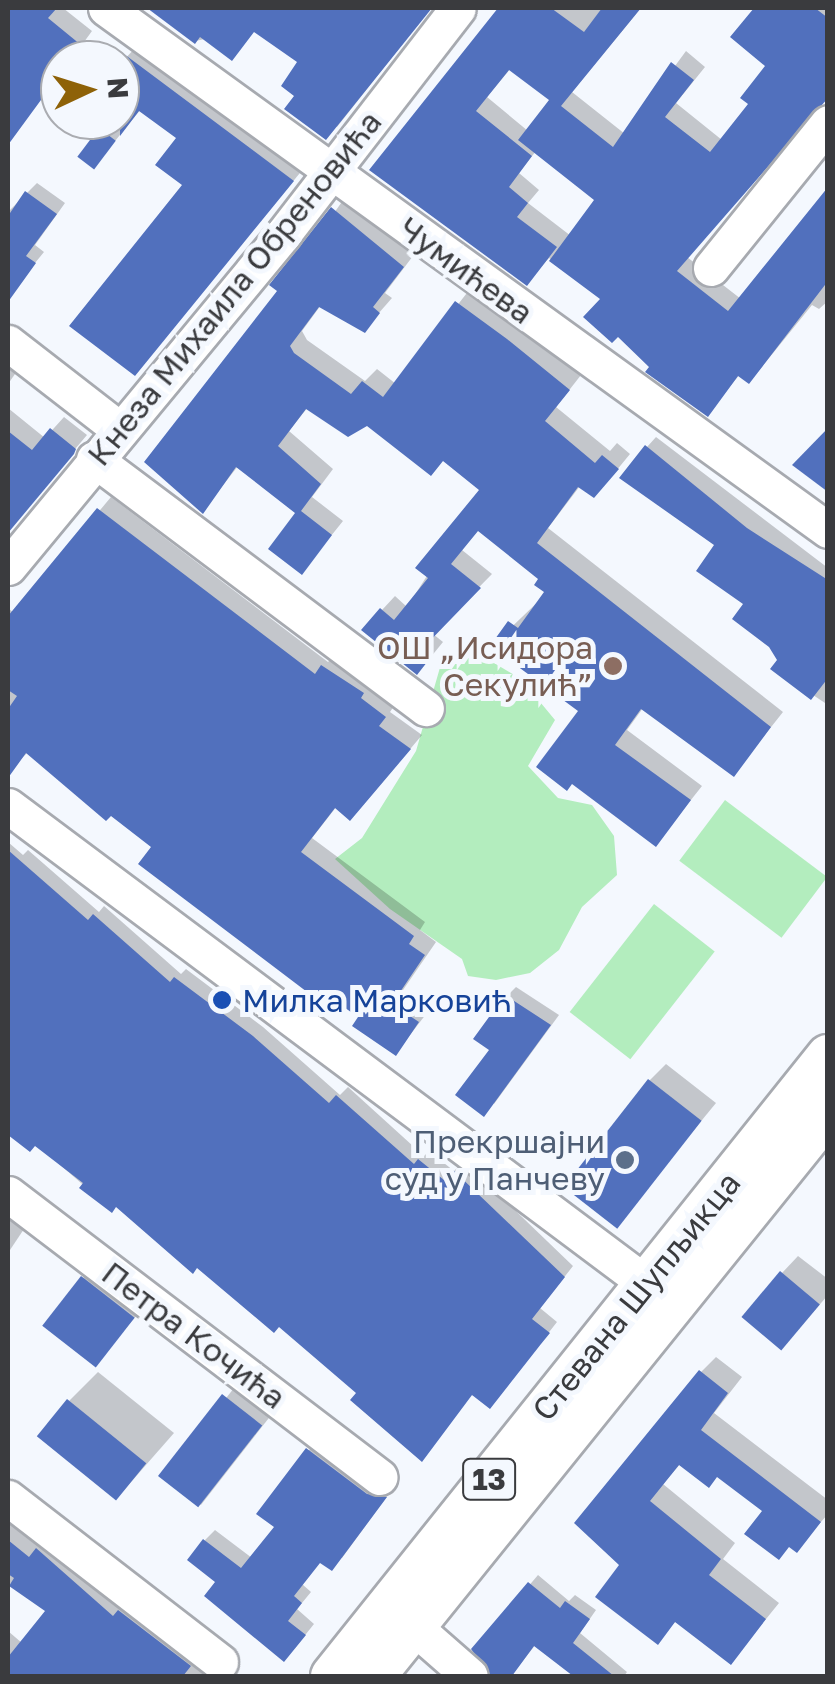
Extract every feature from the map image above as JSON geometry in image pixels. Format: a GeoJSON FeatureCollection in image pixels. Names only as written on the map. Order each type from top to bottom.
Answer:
{"type":"FeatureCollection","features":[{"type":"Feature","properties":{"kind":"main road","name":"Стевана Шупљикца"},"geometry":{"type":"LineString","coordinates":[[374,1676],[662,1295],[828,1056]]}},
{"type":"Feature","properties":{"kind":"main road","name":"Стевана Шупљикца"},"geometry":{"type":"LineString","coordinates":[[332,1676],[662,1295],[828,1112]]}},
{"type":"Feature","properties":{"kind":"street","name":"Чумићева"},"geometry":{"type":"LineString","coordinates":[[106,8],[828,530]]}},
{"type":"Feature","properties":{"kind":"street","name":"Кнеза Михаила Обреновића"},"geometry":{"type":"LineString","coordinates":[[8,567],[330,172],[458,8]]}},
{"type":"Feature","properties":{"kind":"street"},"geometry":{"type":"LineString","coordinates":[[710,268],[828,123]]}},
{"type":"Feature","properties":{"kind":"street"},"geometry":{"type":"LineString","coordinates":[[8,344],[119,429]]}},
{"type":"Feature","properties":{"kind":"street"},"geometry":{"type":"LineString","coordinates":[[94,459],[426,708]]}},
{"type":"Feature","properties":{"kind":"street"},"geometry":{"type":"LineString","coordinates":[[8,806],[662,1295]]}},
{"type":"Feature","properties":{"kind":"street","name":"Петра Кочића"},"geometry":{"type":"LineString","coordinates":[[8,1194],[380,1478]]}},
{"type":"Feature","properties":{"kind":"street"},"geometry":{"type":"LineString","coordinates":[[8,1498],[220,1662]]}},
{"type":"Feature","properties":{"kind":"street"},"geometry":{"type":"LineString","coordinates":[[414,1627],[470,1676]]}},
{"type":"Feature","properties":{"kind":"green space"},"geometry":{"type":"Polygon","coordinates":[[[479,654],[521,679],[555,720],[528,766],[558,798],[592,805],[614,836],[617,875],[582,907],[559,950],[530,973],[496,980],[468,976],[462,959],[390,909],[335,859],[362,838],[416,751],[441,664],[479,654]]]}},
{"type":"Feature","properties":{"kind":"green space"},"geometry":{"type":"Polygon","coordinates":[[[725,800],[827,877],[781,938],[679,861],[725,800]]]}},
{"type":"Feature","properties":{"kind":"green space"},"geometry":{"type":"Polygon","coordinates":[[[654,904],[715,951],[630,1059],[570,1012],[654,904]]]}},
{"type":"Feature","properties":{"kind":"building"},"geometry":{"type":"Polygon","coordinates":[[[8,8],[57,8],[48,18],[75,40],[40,40],[40,101],[8,145],[8,8]]]}},
{"type":"Feature","properties":{"kind":"building"},"geometry":{"type":"Polygon","coordinates":[[[147,8],[432,8],[326,140],[284,109],[294,96],[281,86],[297,62],[254,32],[232,61],[200,37],[195,44],[147,8]]]}},
{"type":"Feature","properties":{"kind":"building"},"geometry":{"type":"Polygon","coordinates":[[[498,8],[551,8],[584,32],[602,8],[641,8],[561,106],[613,147],[671,62],[694,80],[665,117],[710,152],[748,104],[740,98],[765,66],[730,37],[754,8],[815,8],[828,18],[828,98],[677,271],[728,311],[828,187],[828,281],[749,384],[738,376],[708,417],[645,372],[649,367],[618,337],[612,343],[583,317],[600,299],[549,261],[594,200],[518,140],[549,100],[509,70],[476,111],[532,156],[509,187],[528,203],[517,217],[557,247],[527,286],[369,170],[498,8]]]}},
{"type":"Feature","properties":{"kind":"building"},"geometry":{"type":"Polygon","coordinates":[[[140,66],[294,181],[135,376],[69,326],[182,185],[155,165],[176,138],[140,112],[140,66]]]}},
{"type":"Feature","properties":{"kind":"building"},"geometry":{"type":"Polygon","coordinates":[[[90,140],[115,140],[116,141],[94,169],[77,157],[90,140]]]}},
{"type":"Feature","properties":{"kind":"building"},"geometry":{"type":"Polygon","coordinates":[[[25,191],[57,214],[26,256],[36,263],[8,302],[8,216],[25,191]]]}},
{"type":"Feature","properties":{"kind":"building"},"geometry":{"type":"Polygon","coordinates":[[[331,207],[404,267],[373,307],[380,313],[365,333],[319,307],[290,346],[294,353],[351,394],[362,381],[383,397],[455,301],[507,339],[570,390],[545,421],[595,463],[602,455],[619,469],[594,498],[578,487],[537,543],[771,727],[734,777],[641,709],[615,745],[691,800],[656,847],[572,784],[567,791],[536,767],[578,711],[490,646],[508,621],[518,628],[544,592],[534,585],[538,579],[478,531],[451,564],[481,588],[422,649],[431,657],[417,675],[361,630],[380,608],[394,620],[428,578],[415,568],[479,490],[443,461],[431,476],[367,426],[348,437],[306,409],[278,446],[321,484],[301,511],[332,535],[302,575],[268,549],[295,513],[236,467],[203,514],[144,462],[277,291],[269,285],[331,207]]]}},
{"type":"Feature","properties":{"kind":"building"},"geometry":{"type":"Polygon","coordinates":[[[50,428],[76,449],[74,454],[8,533],[8,431],[32,450],[50,428]]]}},
{"type":"Feature","properties":{"kind":"building"},"geometry":{"type":"Polygon","coordinates":[[[828,428],[828,492],[792,465],[828,428]]]}},
{"type":"Feature","properties":{"kind":"building"},"geometry":{"type":"Polygon","coordinates":[[[645,445],[747,528],[828,580],[828,678],[811,700],[770,669],[777,660],[769,647],[732,619],[743,604],[696,571],[714,545],[619,478],[645,445]]]}},
{"type":"Feature","properties":{"kind":"building"},"geometry":{"type":"Polygon","coordinates":[[[97,508],[315,674],[321,665],[364,693],[361,698],[386,717],[379,726],[411,749],[350,821],[335,808],[301,852],[414,936],[409,944],[425,955],[392,1004],[419,1022],[396,1056],[352,1026],[358,1017],[321,991],[315,998],[138,864],[151,847],[111,816],[106,821],[26,753],[8,778],[8,709],[17,696],[8,690],[8,616],[97,508]]]}},
{"type":"Feature","properties":{"kind":"building"},"geometry":{"type":"Polygon","coordinates":[[[8,850],[88,920],[93,914],[170,982],[174,977],[253,1036],[329,1103],[336,1095],[414,1164],[418,1159],[444,1180],[452,1169],[565,1277],[532,1319],[550,1333],[490,1409],[472,1395],[422,1462],[350,1400],[356,1393],[279,1327],[274,1333],[197,1268],[193,1274],[116,1207],[112,1213],[79,1188],[83,1183],[35,1146],[30,1152],[8,1135],[8,850]]]}},
{"type":"Feature","properties":{"kind":"building"},"geometry":{"type":"Polygon","coordinates":[[[505,995],[551,1025],[484,1117],[455,1095],[489,1050],[473,1039],[505,995]]]}},
{"type":"Feature","properties":{"kind":"building"},"geometry":{"type":"Polygon","coordinates":[[[648,1079],[702,1121],[617,1229],[564,1187],[648,1079]]]}},
{"type":"Feature","properties":{"kind":"building"},"geometry":{"type":"Polygon","coordinates":[[[780,1271],[820,1304],[781,1350],[741,1317],[780,1271]]]}},
{"type":"Feature","properties":{"kind":"building"},"geometry":{"type":"Polygon","coordinates":[[[81,1276],[135,1318],[96,1368],[42,1326],[81,1276]]]}},
{"type":"Feature","properties":{"kind":"building"},"geometry":{"type":"Polygon","coordinates":[[[699,1370],[728,1393],[701,1430],[821,1522],[797,1553],[789,1547],[779,1560],[744,1534],[762,1511],[717,1477],[709,1488],[679,1465],[650,1501],[721,1559],[709,1575],[766,1619],[731,1665],[675,1622],[658,1645],[595,1597],[619,1565],[574,1523],[699,1370]]]}},
{"type":"Feature","properties":{"kind":"building"},"geometry":{"type":"Polygon","coordinates":[[[222,1394],[262,1425],[198,1507],[158,1476],[222,1394]]]}},
{"type":"Feature","properties":{"kind":"building"},"geometry":{"type":"Polygon","coordinates":[[[67,1399],[146,1463],[116,1500],[37,1436],[67,1399]]]}},
{"type":"Feature","properties":{"kind":"building"},"geometry":{"type":"Polygon","coordinates":[[[306,1448],[367,1494],[387,1497],[332,1571],[320,1563],[294,1596],[302,1603],[288,1621],[306,1635],[284,1662],[204,1596],[215,1582],[187,1560],[203,1539],[241,1568],[274,1527],[256,1514],[306,1448]]]}},
{"type":"Feature","properties":{"kind":"building"},"geometry":{"type":"Polygon","coordinates":[[[8,1540],[29,1557],[36,1548],[113,1616],[118,1610],[191,1666],[183,1676],[8,1676],[8,1657],[45,1611],[9,1586],[14,1578],[8,1574],[8,1540]]]}},
{"type":"Feature","properties":{"kind":"building"},"geometry":{"type":"Polygon","coordinates":[[[528,1582],[560,1608],[565,1601],[590,1619],[573,1643],[614,1676],[573,1676],[534,1646],[512,1676],[491,1676],[471,1649],[528,1582]]]}},
{"type":"Feature","properties":{"kind":"place","name":"ОШ „Исидора Секулић”"},"geometry":{"type":"Point","coordinates":[613,666]}},
{"type":"Feature","properties":{"kind":"place","name":"Милка Марковић"},"geometry":{"type":"Point","coordinates":[222,1000]}},
{"type":"Feature","properties":{"kind":"place","name":"Прекршајни суд у Панчеву"},"geometry":{"type":"Point","coordinates":[625,1160]}}]}
